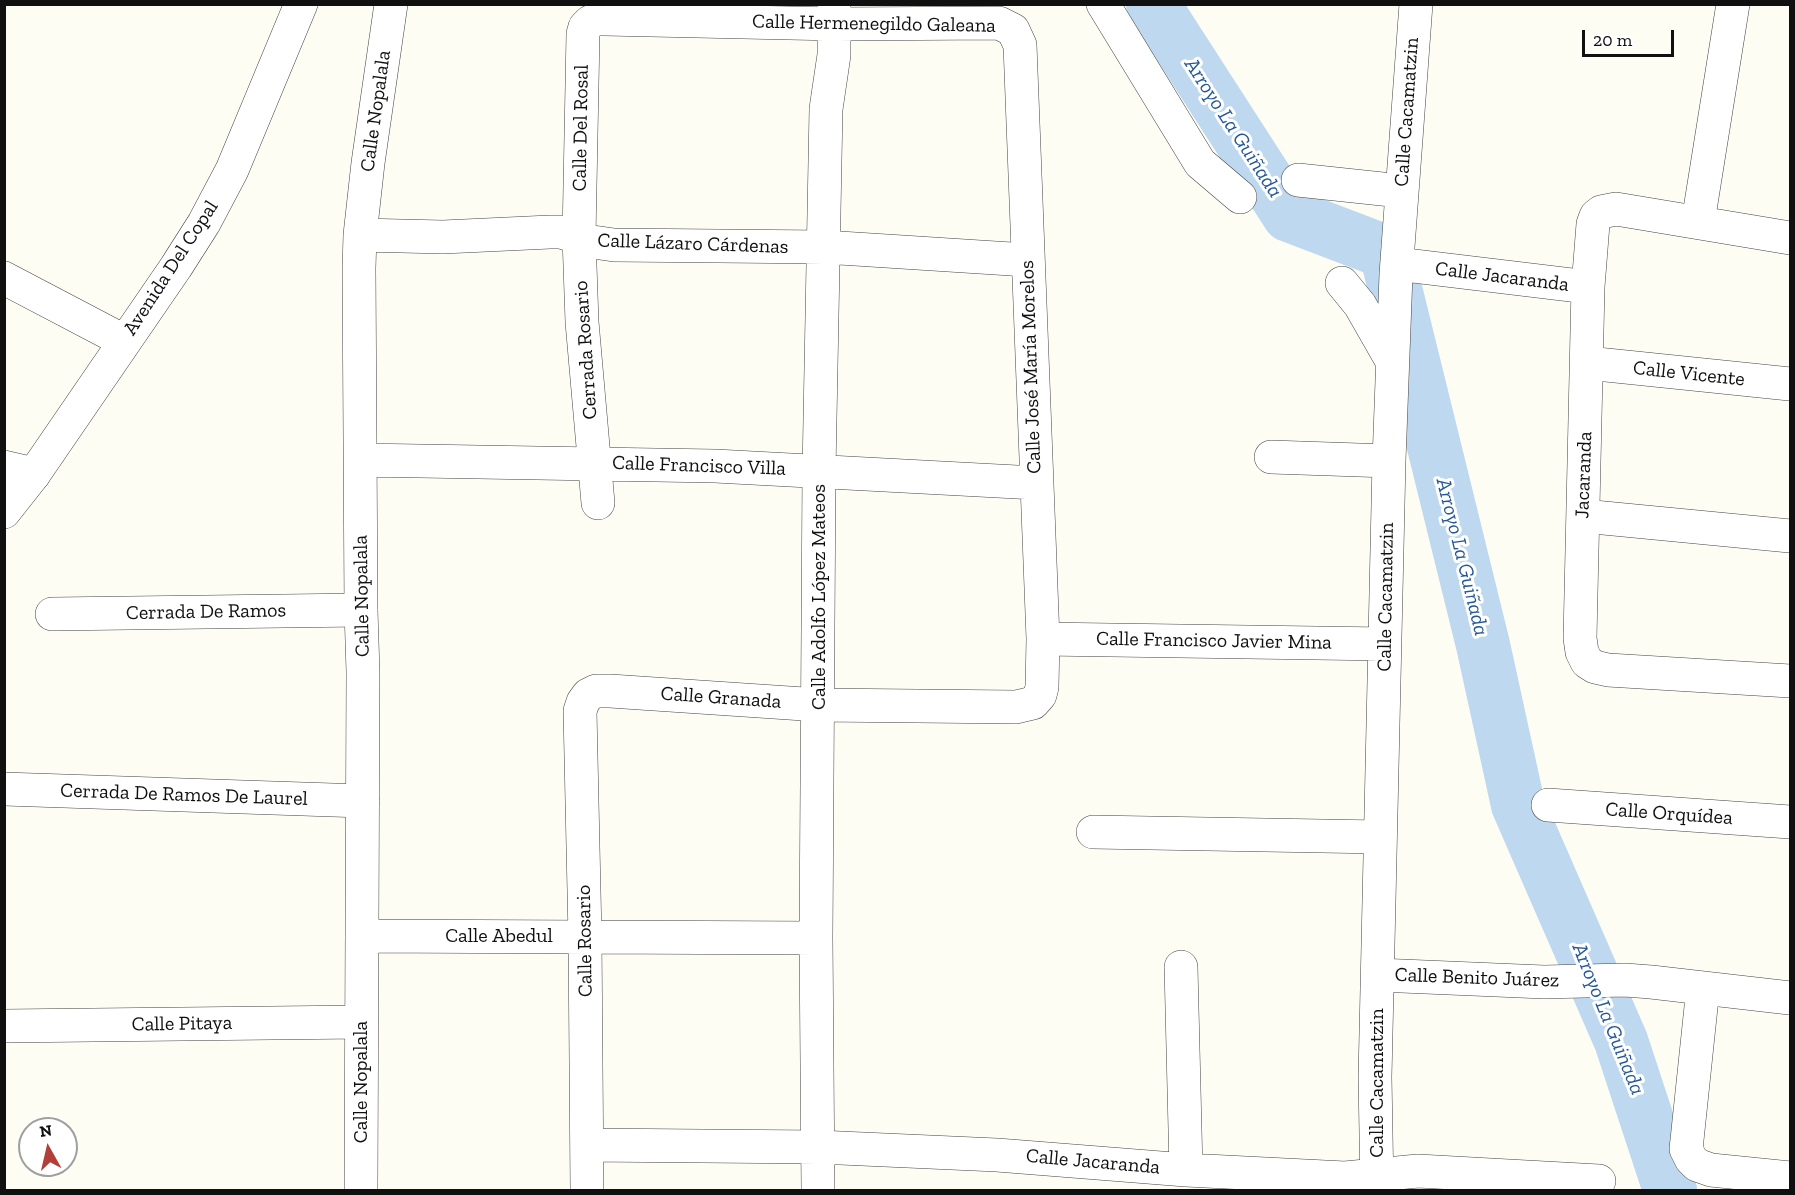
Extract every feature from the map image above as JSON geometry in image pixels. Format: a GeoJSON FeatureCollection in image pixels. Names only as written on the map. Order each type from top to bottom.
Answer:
{"type":"FeatureCollection","features":[{"type":"Feature","properties":{"kind":"street","name":"Avenida Del Copal"},"geometry":{"type":"LineString","coordinates":[[4,512],[19,470],[124,341],[193,241],[232,170],[301,4]]}},
{"type":"Feature","properties":{"kind":"street","name":"Calle Nopalala"},"geometry":{"type":"LineString","coordinates":[[361,1191],[360,1022],[363,801],[360,235],[391,4]]}},
{"type":"Feature","properties":{"kind":"street"},"geometry":{"type":"LineString","coordinates":[[1103,4],[1200,163],[1240,196]]}},
{"type":"Feature","properties":{"kind":"street","name":"Calle Cacamatzin"},"geometry":{"type":"LineString","coordinates":[[1378,1183],[1375,1077],[1389,461],[1396,269],[1416,4]]}},
{"type":"Feature","properties":{"kind":"street"},"geometry":{"type":"LineString","coordinates":[[1698,222],[1733,4]]}},
{"type":"Feature","properties":{"kind":"street","name":"Calle Hermenegildo Galeana"},"geometry":{"type":"LineString","coordinates":[[590,22],[596,19],[835,14],[999,24],[1013,30]]}},
{"type":"Feature","properties":{"kind":"street","name":"Calle Adolfo López Mateos"},"geometry":{"type":"LineString","coordinates":[[818,1191],[816,938],[819,471],[826,109],[834,55],[835,14]]}},
{"type":"Feature","properties":{"kind":"street","name":"Calle Del Rosal"},"geometry":{"type":"LineString","coordinates":[[579,237],[583,34],[590,22]]}},
{"type":"Feature","properties":{"kind":"street","name":"Calle José María Morelos"},"geometry":{"type":"LineString","coordinates":[[1013,30],[1020,45],[1043,639],[1042,687],[1040,695],[1033,703]]}},
{"type":"Feature","properties":{"kind":"street"},"geometry":{"type":"LineString","coordinates":[[1298,180],[1401,191]]}},
{"type":"Feature","properties":{"kind":"street","name":"Calle Jacaranda"},"geometry":{"type":"LineString","coordinates":[[1396,269],[1588,287],[1593,224],[1596,216],[1601,212],[1616,209],[1791,238]]}},
{"type":"Feature","properties":{"kind":"street","name":"Calle Lázaro Cárdenas"},"geometry":{"type":"LineString","coordinates":[[360,235],[443,237],[561,232],[593,242],[614,245],[824,248],[1027,260]]}},
{"type":"Feature","properties":{"kind":"street","name":"Cerrada Rosario"},"geometry":{"type":"LineString","coordinates":[[579,237],[582,322],[598,503]]}},
{"type":"Feature","properties":{"kind":"street"},"geometry":{"type":"LineString","coordinates":[[4,278],[124,341]]}},
{"type":"Feature","properties":{"kind":"street"},"geometry":{"type":"LineString","coordinates":[[1342,283],[1393,354]]}},
{"type":"Feature","properties":{"kind":"street","name":"Jacaranda"},"geometry":{"type":"LineString","coordinates":[[1588,287],[1580,638],[1582,652],[1587,662],[1595,667],[1608,670],[1791,681]]}},
{"type":"Feature","properties":{"kind":"street","name":"Calle Vicente"},"geometry":{"type":"LineString","coordinates":[[1587,363],[1791,384]]}},
{"type":"Feature","properties":{"kind":"street"},"geometry":{"type":"LineString","coordinates":[[1271,457],[1389,461]]}},
{"type":"Feature","properties":{"kind":"street","name":"Calle Francisco Villa"},"geometry":{"type":"LineString","coordinates":[[361,460],[715,466],[1036,483]]}},
{"type":"Feature","properties":{"kind":"street"},"geometry":{"type":"LineString","coordinates":[[1583,516],[1791,536]]}},
{"type":"Feature","properties":{"kind":"street","name":"Cerrada De Ramos"},"geometry":{"type":"LineString","coordinates":[[52,614],[361,610]]}},
{"type":"Feature","properties":{"kind":"street","name":"Calle Francisco Javier Mina"},"geometry":{"type":"LineString","coordinates":[[1043,639],[1384,644]]}},
{"type":"Feature","properties":{"kind":"street","name":"Calle Granada"},"geometry":{"type":"LineString","coordinates":[[588,694],[610,691],[819,705],[1016,707],[1033,703]]}},
{"type":"Feature","properties":{"kind":"street","name":"Calle Rosario"},"geometry":{"type":"LineString","coordinates":[[587,1191],[580,711],[588,694]]}},
{"type":"Feature","properties":{"kind":"street","name":"Cerrada De Ramos De Laurel"},"geometry":{"type":"LineString","coordinates":[[4,789],[363,801]]}},
{"type":"Feature","properties":{"kind":"street","name":"Calle Orquídea"},"geometry":{"type":"LineString","coordinates":[[1548,805],[1791,822]]}},
{"type":"Feature","properties":{"kind":"street"},"geometry":{"type":"LineString","coordinates":[[1093,832],[1380,837]]}},
{"type":"Feature","properties":{"kind":"street","name":"Calle Abedul"},"geometry":{"type":"LineString","coordinates":[[362,936],[816,938]]}},
{"type":"Feature","properties":{"kind":"street"},"geometry":{"type":"LineString","coordinates":[[1181,967],[1186,1170]]}},
{"type":"Feature","properties":{"kind":"street","name":"Calle Benito Juárez"},"geometry":{"type":"LineString","coordinates":[[1378,975],[1544,982],[1625,980],[1791,998]]}},
{"type":"Feature","properties":{"kind":"street"},"geometry":{"type":"LineString","coordinates":[[1703,988],[1686,1149],[1697,1165],[1711,1170],[1791,1178]]}},
{"type":"Feature","properties":{"kind":"street","name":"Calle Pitaya"},"geometry":{"type":"LineString","coordinates":[[4,1026],[360,1022]]}},
{"type":"Feature","properties":{"kind":"street","name":"Calle Jacaranda"},"geometry":{"type":"LineString","coordinates":[[587,1145],[818,1147],[997,1155],[1186,1170],[1345,1178],[1378,1183],[1418,1172],[1599,1181]]}},
{"type":"Feature","properties":{"kind":"waterway","name":"Arroyo La Guiñada"},"geometry":{"type":"LineString","coordinates":[[1153,4],[1289,215],[1386,252],[1483,645],[1518,805],[1621,1041],[1670,1190]]}}]}
